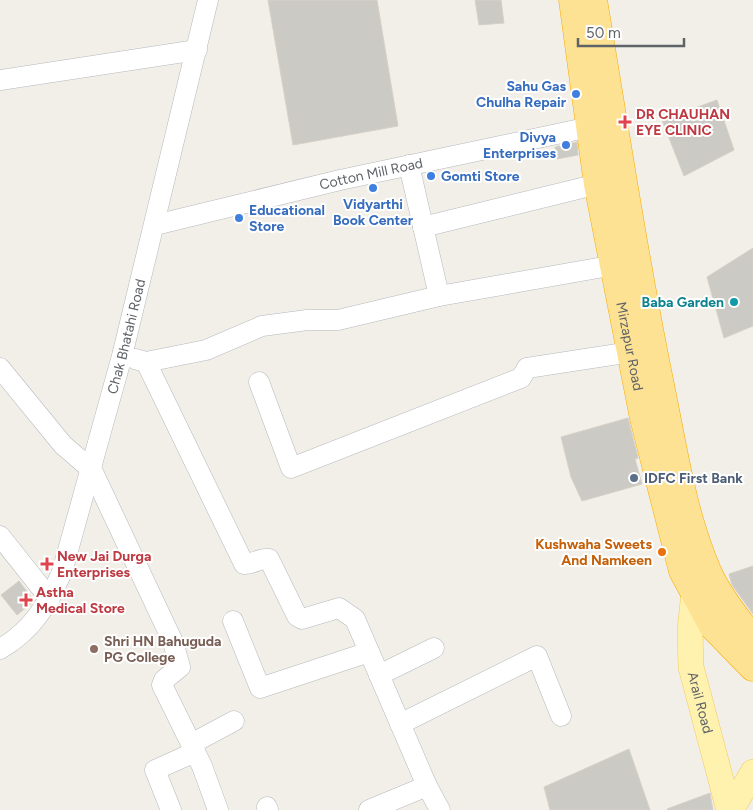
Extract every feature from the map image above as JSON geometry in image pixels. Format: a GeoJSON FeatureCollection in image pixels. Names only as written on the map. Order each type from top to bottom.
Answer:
{"type":"FeatureCollection","features":[{"type":"Feature","properties":{"kind":"highway","name":"Mirzapur Road"},"geometry":{"type":"LineString","coordinates":[[573,0],[638,279],[682,491],[695,538],[708,572],[727,605],[753,640]]}},
{"type":"Feature","properties":{"kind":"highway","name":"Mirzapur Road"},"geometry":{"type":"LineString","coordinates":[[594,0],[601,124],[598,184],[644,418],[683,571],[714,626],[753,667]]}},
{"type":"Feature","properties":{"kind":"main road","name":"Arail Road"},"geometry":{"type":"LineString","coordinates":[[694,593],[690,630],[691,667],[730,810]]}},
{"type":"Feature","properties":{"kind":"main road","name":"Arail Road"},"geometry":{"type":"LineString","coordinates":[[730,810],[753,772]]}},
{"type":"Feature","properties":{"kind":"street","name":"Chak Bhatahi Road"},"geometry":{"type":"LineString","coordinates":[[1,645],[34,623],[50,599],[62,572],[92,470],[122,356],[198,50],[208,0]]}},
{"type":"Feature","properties":{"kind":"street"},"geometry":{"type":"LineString","coordinates":[[0,80],[198,50]]}},
{"type":"Feature","properties":{"kind":"street","name":"Cotton Mill Road"},"geometry":{"type":"LineString","coordinates":[[155,225],[409,165],[601,124]]}},
{"type":"Feature","properties":{"kind":"street"},"geometry":{"type":"LineString","coordinates":[[409,165],[439,296]]}},
{"type":"Feature","properties":{"kind":"street"},"geometry":{"type":"LineString","coordinates":[[423,227],[598,184]]}},
{"type":"Feature","properties":{"kind":"street"},"geometry":{"type":"LineString","coordinates":[[122,356],[146,362],[206,350],[262,326],[307,320],[338,320],[439,296],[615,265]]}},
{"type":"Feature","properties":{"kind":"street"},"geometry":{"type":"LineString","coordinates":[[259,382],[291,468],[520,378],[528,368],[631,352]]}},
{"type":"Feature","properties":{"kind":"street"},"geometry":{"type":"LineString","coordinates":[[146,362],[244,564],[264,558],[269,559],[297,616],[302,619],[339,608],[355,620],[427,786],[440,810]]}},
{"type":"Feature","properties":{"kind":"street"},"geometry":{"type":"LineString","coordinates":[[0,368],[63,445],[92,470],[173,642],[180,667],[164,680],[162,684],[193,748],[218,810]]}},
{"type":"Feature","properties":{"kind":"street"},"geometry":{"type":"LineString","coordinates":[[0,536],[50,599]]}},
{"type":"Feature","properties":{"kind":"street"},"geometry":{"type":"LineString","coordinates":[[233,621],[260,688],[369,652]]}},
{"type":"Feature","properties":{"kind":"street"},"geometry":{"type":"LineString","coordinates":[[379,675],[434,648]]}},
{"type":"Feature","properties":{"kind":"street"},"geometry":{"type":"LineString","coordinates":[[400,724],[537,656],[562,716]]}},
{"type":"Feature","properties":{"kind":"street"},"geometry":{"type":"LineString","coordinates":[[171,810],[154,770],[193,748],[234,721]]}},
{"type":"Feature","properties":{"kind":"street"},"geometry":{"type":"LineString","coordinates":[[369,810],[427,786]]}},
{"type":"Feature","properties":{"kind":"building"},"geometry":{"type":"Polygon","coordinates":[[[268,0],[377,0],[398,126],[293,145],[268,0]]]}},
{"type":"Feature","properties":{"kind":"building"},"geometry":{"type":"Polygon","coordinates":[[[475,0],[501,0],[504,23],[479,25],[475,0]]]}},
{"type":"Feature","properties":{"kind":"building"},"geometry":{"type":"Polygon","coordinates":[[[717,100],[734,150],[684,176],[662,120],[717,100]]]}},
{"type":"Feature","properties":{"kind":"building"},"geometry":{"type":"Polygon","coordinates":[[[577,142],[578,155],[557,159],[555,147],[577,142]]]}},
{"type":"Feature","properties":{"kind":"building","name":"Baba Garden"},"geometry":{"type":"Polygon","coordinates":[[[753,248],[753,326],[724,338],[707,277],[753,248]]]}},
{"type":"Feature","properties":{"kind":"building"},"geometry":{"type":"Polygon","coordinates":[[[628,418],[638,458],[635,459],[642,484],[582,501],[571,477],[561,437],[628,418]]]}},
{"type":"Feature","properties":{"kind":"building"},"geometry":{"type":"Polygon","coordinates":[[[753,566],[753,614],[732,585],[729,574],[753,566]]]}},
{"type":"Feature","properties":{"kind":"building"},"geometry":{"type":"Polygon","coordinates":[[[19,581],[34,601],[17,615],[1,595],[19,581]]]}},
{"type":"Feature","properties":{"kind":"building"},"geometry":{"type":"Polygon","coordinates":[[[629,749],[650,810],[550,810],[544,787],[629,749]]]}},
{"type":"Feature","properties":{"kind":"building"},"geometry":{"type":"Polygon","coordinates":[[[710,793],[713,810],[667,809],[710,793]]]}},
{"type":"Feature","properties":{"kind":"place","name":"Sahu Gas Chulha Repair"},"geometry":{"type":"Point","coordinates":[576,94]}},
{"type":"Feature","properties":{"kind":"place","name":"DR CHAUHAN EYE CLINIC"},"geometry":{"type":"Point","coordinates":[625,122]}},
{"type":"Feature","properties":{"kind":"place","name":"Divya Enterprises"},"geometry":{"type":"Point","coordinates":[566,145]}},
{"type":"Feature","properties":{"kind":"place","name":"Gomti Store"},"geometry":{"type":"Point","coordinates":[431,176]}},
{"type":"Feature","properties":{"kind":"place","name":"Vidyarthi Book Center"},"geometry":{"type":"Point","coordinates":[373,188]}},
{"type":"Feature","properties":{"kind":"place","name":"Educational Store"},"geometry":{"type":"Point","coordinates":[239,218]}},
{"type":"Feature","properties":{"kind":"place","name":"Baba Garden"},"geometry":{"type":"Point","coordinates":[734,302]}},
{"type":"Feature","properties":{"kind":"place","name":"IDFC First Bank"},"geometry":{"type":"Point","coordinates":[634,478]}},
{"type":"Feature","properties":{"kind":"place","name":"Kushwaha Sweets And Namkeen"},"geometry":{"type":"Point","coordinates":[662,552]}},
{"type":"Feature","properties":{"kind":"place","name":"New Jai Durga Enterprises"},"geometry":{"type":"Point","coordinates":[47,564]}},
{"type":"Feature","properties":{"kind":"place","name":"Astha Medical Store"},"geometry":{"type":"Point","coordinates":[26,600]}},
{"type":"Feature","properties":{"kind":"place","name":"Shri HN Bahuguda PG College"},"geometry":{"type":"Point","coordinates":[94,649]}}]}
